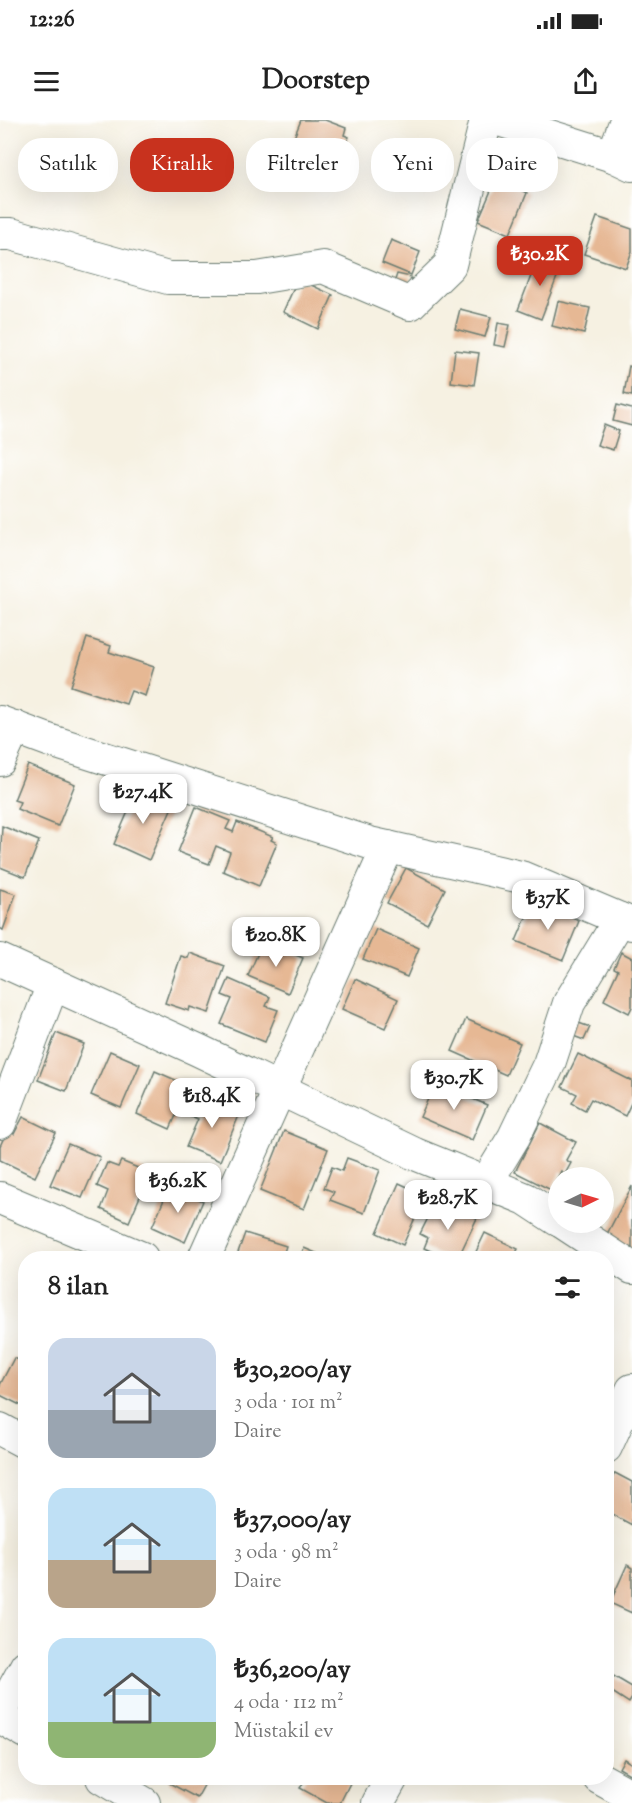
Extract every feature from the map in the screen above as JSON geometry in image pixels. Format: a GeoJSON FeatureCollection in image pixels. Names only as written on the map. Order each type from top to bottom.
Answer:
{"type":"FeatureCollection","features":[{"type":"Feature","properties":{"kind":"street"},"geometry":{"type":"LineString","coordinates":[[0,234],[11,234],[168,278],[257,278],[323,267],[410,304],[450,265],[486,120]]}},
{"type":"Feature","properties":{"kind":"street"},"geometry":{"type":"LineString","coordinates":[[499,120],[622,160],[626,120]]}},
{"type":"Feature","properties":{"kind":"street"},"geometry":{"type":"LineString","coordinates":[[0,760],[8,724],[51,741],[388,848],[521,877],[626,922],[569,1003],[549,1064],[514,1137],[486,1183]]}},
{"type":"Feature","properties":{"kind":"street"},"geometry":{"type":"LineString","coordinates":[[207,1251],[388,848]]}},
{"type":"Feature","properties":{"kind":"street"},"geometry":{"type":"LineString","coordinates":[[0,960],[415,1154],[526,1199],[548,1213]]}},
{"type":"Feature","properties":{"kind":"street"},"geometry":{"type":"LineString","coordinates":[[0,1123],[53,984]]}},
{"type":"Feature","properties":{"kind":"street"},"geometry":{"type":"LineString","coordinates":[[0,1198],[125,1251]]}},
{"type":"Feature","properties":{"kind":"street"},"geometry":{"type":"LineString","coordinates":[[578,1233],[606,1251]]}},
{"type":"Feature","properties":{"kind":"street"},"geometry":{"type":"LineString","coordinates":[[614,1256],[632,1268]]}},
{"type":"Feature","properties":{"kind":"street"},"geometry":{"type":"LineString","coordinates":[[614,1429],[632,1389]]}},
{"type":"Feature","properties":{"kind":"street"},"geometry":{"type":"LineString","coordinates":[[0,1429],[18,1439]]}},
{"type":"Feature","properties":{"kind":"street"},"geometry":{"type":"LineString","coordinates":[[18,1681],[0,1715],[18,1727]]}},
{"type":"Feature","properties":{"kind":"street"},"geometry":{"type":"LineString","coordinates":[[114,1785],[144,1803]]}},
{"type":"Feature","properties":{"kind":"street"},"geometry":{"type":"LineString","coordinates":[[378,1803],[388,1785]]}},
{"type":"Feature","properties":{"kind":"street"},"geometry":{"type":"LineString","coordinates":[[612,1785],[632,1796]]}},
{"type":"Feature","properties":{"kind":"building"},"geometry":{"type":"Polygon","coordinates":[[[301,120],[325,120],[346,128],[344,135],[349,137],[349,138],[294,138],[301,120]]]}},
{"type":"Feature","properties":{"kind":"building"},"geometry":{"type":"Polygon","coordinates":[[[490,192],[527,193],[510,234],[478,221],[490,192]]]}},
{"type":"Feature","properties":{"kind":"building"},"geometry":{"type":"Polygon","coordinates":[[[597,217],[632,229],[632,251],[626,268],[584,254],[597,217]]]}},
{"type":"Feature","properties":{"kind":"building"},"geometry":{"type":"Polygon","coordinates":[[[391,240],[420,252],[411,275],[382,263],[391,240]]]}},
{"type":"Feature","properties":{"kind":"building"},"geometry":{"type":"Polygon","coordinates":[[[539,255],[562,264],[541,319],[518,310],[539,255]]]}},
{"type":"Feature","properties":{"kind":"building"},"geometry":{"type":"Polygon","coordinates":[[[397,274],[411,277],[406,293],[392,289],[397,274]]]}},
{"type":"Feature","properties":{"kind":"building"},"geometry":{"type":"Polygon","coordinates":[[[298,279],[333,295],[318,329],[283,312],[298,279]]]}},
{"type":"Feature","properties":{"kind":"building"},"geometry":{"type":"Polygon","coordinates":[[[558,301],[590,308],[584,334],[552,326],[558,301]]]}},
{"type":"Feature","properties":{"kind":"building"},"geometry":{"type":"Polygon","coordinates":[[[460,309],[491,317],[485,337],[455,329],[460,309]]]}},
{"type":"Feature","properties":{"kind":"building"},"geometry":{"type":"Polygon","coordinates":[[[498,323],[510,325],[505,347],[494,345],[498,323]]]}},
{"type":"Feature","properties":{"kind":"building"},"geometry":{"type":"Polygon","coordinates":[[[455,350],[479,353],[474,385],[451,382],[455,350]]]}},
{"type":"Feature","properties":{"kind":"building"},"geometry":{"type":"Polygon","coordinates":[[[629,366],[632,367],[632,396],[624,394],[629,366]]]}},
{"type":"Feature","properties":{"kind":"building"},"geometry":{"type":"Polygon","coordinates":[[[617,405],[632,409],[632,426],[613,421],[617,405]]]}},
{"type":"Feature","properties":{"kind":"building"},"geometry":{"type":"Polygon","coordinates":[[[604,425],[619,431],[613,450],[597,445],[604,425]]]}},
{"type":"Feature","properties":{"kind":"building"},"geometry":{"type":"Polygon","coordinates":[[[87,638],[111,646],[109,652],[154,667],[145,696],[131,691],[126,704],[71,686],[87,638]]]}},
{"type":"Feature","properties":{"kind":"building"},"geometry":{"type":"Polygon","coordinates":[[[28,765],[75,784],[58,826],[17,809],[20,802],[14,800],[28,765]]]}},
{"type":"Feature","properties":{"kind":"building"},"geometry":{"type":"Polygon","coordinates":[[[137,791],[172,807],[149,860],[114,844],[137,791]]]}},
{"type":"Feature","properties":{"kind":"building"},"geometry":{"type":"Polygon","coordinates":[[[196,807],[230,821],[226,829],[233,832],[237,822],[273,837],[271,840],[277,843],[259,886],[223,871],[230,852],[216,846],[209,864],[178,852],[196,807]]]}},
{"type":"Feature","properties":{"kind":"building"},"geometry":{"type":"Polygon","coordinates":[[[2,826],[39,841],[25,877],[0,867],[2,826]]]}},
{"type":"Feature","properties":{"kind":"building"},"geometry":{"type":"Polygon","coordinates":[[[406,868],[445,889],[427,924],[387,903],[406,868]]]}},
{"type":"Feature","properties":{"kind":"building"},"geometry":{"type":"Polygon","coordinates":[[[0,889],[16,894],[3,930],[0,928],[0,889]]]}},
{"type":"Feature","properties":{"kind":"building"},"geometry":{"type":"Polygon","coordinates":[[[533,901],[579,921],[563,960],[516,941],[533,901]]]}},
{"type":"Feature","properties":{"kind":"building"},"geometry":{"type":"Polygon","coordinates":[[[376,929],[419,948],[407,977],[363,959],[376,929]]]}},
{"type":"Feature","properties":{"kind":"building"},"geometry":{"type":"Polygon","coordinates":[[[261,946],[275,952],[278,948],[303,958],[288,993],[248,976],[261,946]]]}},
{"type":"Feature","properties":{"kind":"building"},"geometry":{"type":"Polygon","coordinates":[[[621,952],[632,958],[632,1007],[629,1013],[604,1000],[618,970],[614,968],[621,952]]]}},
{"type":"Feature","properties":{"kind":"building"},"geometry":{"type":"Polygon","coordinates":[[[190,953],[225,966],[209,1013],[190,1007],[189,1011],[165,1003],[181,956],[188,958],[190,953]]]}},
{"type":"Feature","properties":{"kind":"building"},"geometry":{"type":"Polygon","coordinates":[[[229,979],[270,997],[266,1006],[278,1010],[265,1042],[221,1024],[232,999],[222,995],[229,979]]]}},
{"type":"Feature","properties":{"kind":"building"},"geometry":{"type":"Polygon","coordinates":[[[355,979],[398,999],[385,1028],[342,1009],[355,979]]]}},
{"type":"Feature","properties":{"kind":"building"},"geometry":{"type":"Polygon","coordinates":[[[466,1019],[520,1043],[506,1075],[452,1051],[466,1019]]]}},
{"type":"Feature","properties":{"kind":"building"},"geometry":{"type":"Polygon","coordinates":[[[573,1021],[590,1027],[584,1040],[568,1034],[573,1021]]]}},
{"type":"Feature","properties":{"kind":"building"},"geometry":{"type":"Polygon","coordinates":[[[56,1033],[84,1044],[66,1091],[38,1080],[56,1033]]]}},
{"type":"Feature","properties":{"kind":"building"},"geometry":{"type":"Polygon","coordinates":[[[110,1051],[140,1064],[121,1108],[91,1095],[110,1051]]]}},
{"type":"Feature","properties":{"kind":"building"},"geometry":{"type":"Polygon","coordinates":[[[578,1054],[632,1081],[632,1101],[625,1116],[591,1099],[585,1110],[572,1103],[577,1094],[562,1087],[578,1054]]]}},
{"type":"Feature","properties":{"kind":"building"},"geometry":{"type":"Polygon","coordinates":[[[155,1071],[189,1086],[170,1129],[137,1114],[155,1071]]]}},
{"type":"Feature","properties":{"kind":"building"},"geometry":{"type":"Polygon","coordinates":[[[435,1083],[487,1105],[472,1140],[420,1117],[435,1083]]]}},
{"type":"Feature","properties":{"kind":"building"},"geometry":{"type":"Polygon","coordinates":[[[199,1097],[240,1113],[220,1161],[186,1147],[198,1119],[191,1116],[199,1097]]]}},
{"type":"Feature","properties":{"kind":"building"},"geometry":{"type":"Polygon","coordinates":[[[23,1117],[56,1133],[35,1177],[0,1160],[0,1146],[7,1131],[14,1134],[23,1117]]]}},
{"type":"Feature","properties":{"kind":"building"},"geometry":{"type":"Polygon","coordinates":[[[540,1123],[576,1142],[566,1160],[571,1163],[569,1167],[548,1167],[548,1188],[515,1172],[540,1123]]]}},
{"type":"Feature","properties":{"kind":"building"},"geometry":{"type":"Polygon","coordinates":[[[284,1131],[328,1149],[304,1209],[260,1191],[284,1131]]]}},
{"type":"Feature","properties":{"kind":"building"},"geometry":{"type":"Polygon","coordinates":[[[68,1144],[100,1157],[82,1198],[50,1185],[68,1144]]]}},
{"type":"Feature","properties":{"kind":"building"},"geometry":{"type":"Polygon","coordinates":[[[347,1158],[380,1170],[364,1213],[330,1200],[334,1192],[324,1188],[332,1167],[342,1171],[347,1158]]]}},
{"type":"Feature","properties":{"kind":"building"},"geometry":{"type":"Polygon","coordinates":[[[121,1161],[150,1173],[129,1222],[101,1209],[108,1191],[97,1186],[107,1163],[118,1167],[121,1161]]]}},
{"type":"Feature","properties":{"kind":"building"},"geometry":{"type":"Polygon","coordinates":[[[399,1183],[425,1195],[403,1245],[377,1233],[399,1183]]]}},
{"type":"Feature","properties":{"kind":"building"},"geometry":{"type":"Polygon","coordinates":[[[170,1186],[203,1201],[185,1242],[152,1227],[170,1186]]]}},
{"type":"Feature","properties":{"kind":"building"},"geometry":{"type":"Polygon","coordinates":[[[632,1186],[632,1252],[605,1238],[608,1233],[614,1233],[614,1221],[632,1186]]]}},
{"type":"Feature","properties":{"kind":"building"},"geometry":{"type":"Polygon","coordinates":[[[448,1204],[477,1218],[461,1251],[431,1251],[424,1248],[428,1238],[420,1234],[433,1208],[443,1213],[448,1204]]]}},
{"type":"Feature","properties":{"kind":"building"},"geometry":{"type":"Polygon","coordinates":[[[245,1233],[286,1246],[284,1251],[239,1251],[245,1233]]]}},
{"type":"Feature","properties":{"kind":"building"},"geometry":{"type":"Polygon","coordinates":[[[485,1233],[518,1249],[517,1251],[476,1251],[485,1233]]]}},
{"type":"Feature","properties":{"kind":"building"},"geometry":{"type":"Polygon","coordinates":[[[14,1358],[18,1360],[18,1404],[0,1395],[0,1385],[14,1358]]]}},
{"type":"Feature","properties":{"kind":"building"},"geometry":{"type":"Polygon","coordinates":[[[615,1473],[632,1482],[632,1525],[614,1515],[615,1473]]]}},
{"type":"Feature","properties":{"kind":"building"},"geometry":{"type":"Polygon","coordinates":[[[627,1565],[632,1568],[632,1613],[614,1605],[614,1594],[627,1565]]]}},
{"type":"Feature","properties":{"kind":"building"},"geometry":{"type":"Polygon","coordinates":[[[614,1676],[632,1687],[632,1698],[629,1703],[614,1693],[614,1676]]]}},
{"type":"Feature","properties":{"kind":"building"},"geometry":{"type":"Polygon","coordinates":[[[624,1759],[632,1764],[631,1775],[619,1768],[624,1759]]]}},
{"type":"Feature","properties":{"kind":"building"},"geometry":{"type":"Polygon","coordinates":[[[173,1785],[204,1785],[197,1798],[173,1785]]]}},
{"type":"Feature","properties":{"kind":"building"},"geometry":{"type":"Polygon","coordinates":[[[302,1785],[349,1785],[340,1803],[327,1803],[300,1788],[302,1785]]]}}]}
